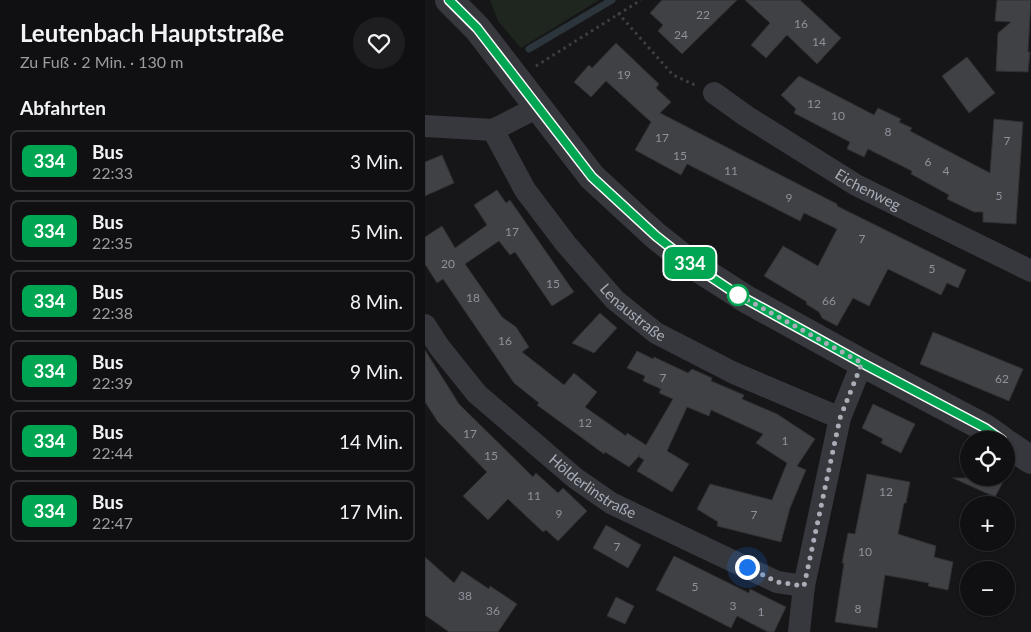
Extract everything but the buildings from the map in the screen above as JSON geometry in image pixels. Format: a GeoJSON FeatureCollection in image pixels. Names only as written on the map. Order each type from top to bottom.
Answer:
{"type":"FeatureCollection","features":[{"type":"Feature","properties":{"kind":"street"},"geometry":{"type":"LineString","coordinates":[[449,0],[477,28],[592,177],[656,236],[690,263],[725,287],[989,431]]}},
{"type":"Feature","properties":{"kind":"street","name":"Eichenweg"},"geometry":{"type":"LineString","coordinates":[[714,94],[856,185],[1031,271]]}},
{"type":"Feature","properties":{"kind":"street"},"geometry":{"type":"LineString","coordinates":[[425,126],[493,130],[538,107]]}},
{"type":"Feature","properties":{"kind":"street","name":"Lenaustraße"},"geometry":{"type":"LineString","coordinates":[[493,130],[525,190],[566,244],[615,300],[656,333],[735,373],[840,418]]}},
{"type":"Feature","properties":{"kind":"street","name":"Hölderlinstraße"},"geometry":{"type":"LineString","coordinates":[[425,324],[440,348],[477,394],[575,478],[611,503],[777,582],[804,586]]}},
{"type":"Feature","properties":{"kind":"street"},"geometry":{"type":"LineString","coordinates":[[799,632],[804,586],[840,418],[862,363]]}},
{"type":"Feature","properties":{"kind":"street"},"geometry":{"type":"LineString","coordinates":[[1015,448],[1031,458]]}},
{"type":"Feature","properties":{"kind":"path"},"geometry":{"type":"LineString","coordinates":[[516,78],[641,0]]}},
{"type":"Feature","properties":{"kind":"path"},"geometry":{"type":"LineString","coordinates":[[618,14],[673,75],[714,94]]}},
{"type":"Feature","properties":{"kind":"shaded area"},"geometry":{"type":"Polygon","coordinates":[[[490,0],[599,0],[521,48],[498,21],[490,0]]]}},
{"type":"Feature","properties":{"kind":"waterway"},"geometry":{"type":"LineString","coordinates":[[529,49],[612,0]]}},
{"type":"Feature","properties":{"kind":"bus line","name":"334"},"geometry":{"type":"LineString","coordinates":[[449,0],[477,28],[592,177],[623,208],[656,236],[690,263],[735,293],[989,431]]}},
{"type":"Feature","properties":{"kind":"route"},"geometry":{"type":"LineString","coordinates":[[738,295],[735,293],[862,363],[840,418],[804,586],[777,582],[747,567]]}}]}
